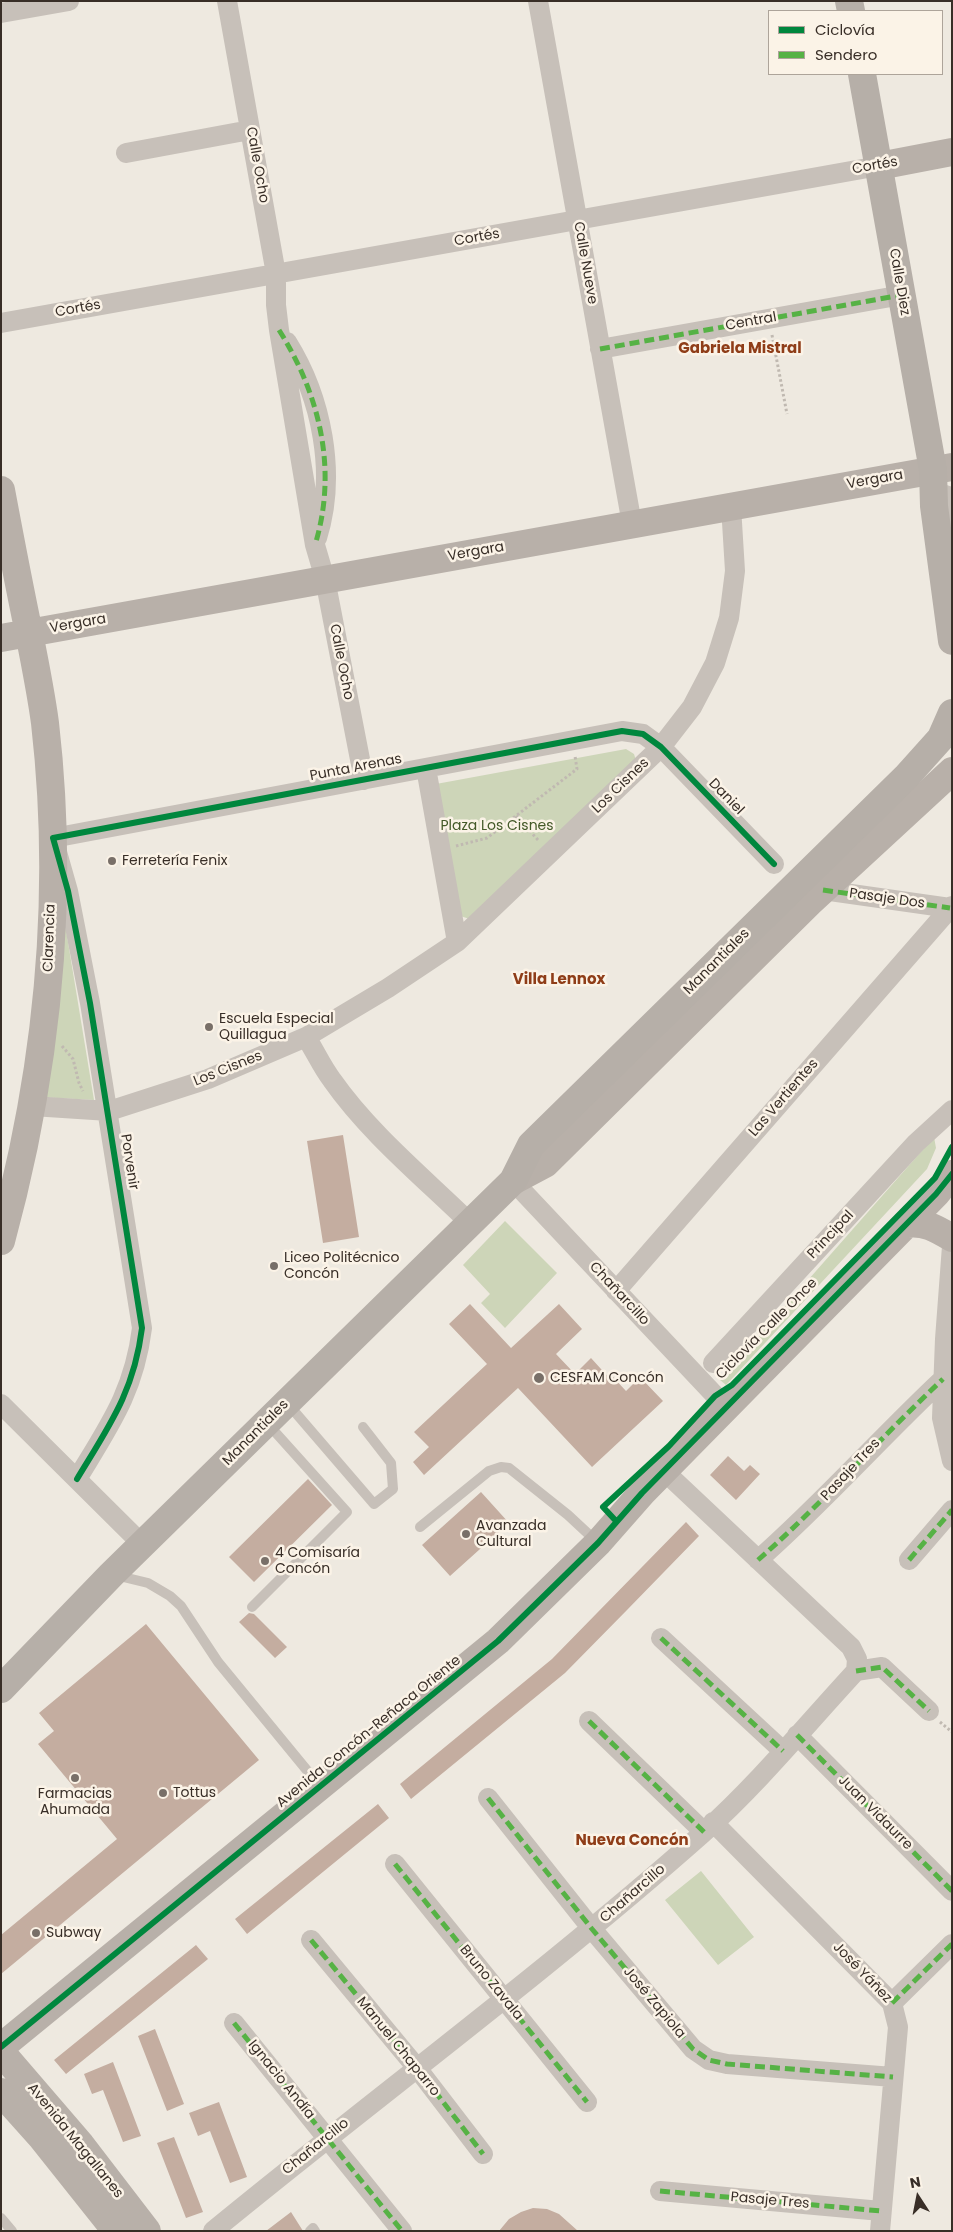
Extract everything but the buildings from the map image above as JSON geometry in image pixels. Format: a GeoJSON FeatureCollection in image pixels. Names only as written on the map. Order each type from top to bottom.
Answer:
{"type":"FeatureCollection","features":[{"type":"Feature","properties":{"kind":"main road","name":"Calle Diez"},"geometry":{"type":"LineString","coordinates":[[862,75],[902,295],[939,476],[952,641]]}},
{"type":"Feature","properties":{"kind":"main road","name":"Manantiales"},"geometry":{"type":"LineString","coordinates":[[1,1689],[111,1575],[513,1181],[530,1145],[854,829],[931,750],[941,738],[952,712]]}},
{"type":"Feature","properties":{"kind":"street"},"geometry":{"type":"LineString","coordinates":[[1,14],[69,1]]}},
{"type":"Feature","properties":{"kind":"street","name":"Calle Ocho"},"geometry":{"type":"LineString","coordinates":[[227,1],[276,274],[276,305],[280,330],[300,365],[322,441],[327,476],[326,491],[321,526],[315,545],[326,579],[364,780]]}},
{"type":"Feature","properties":{"kind":"street","name":"Calle Nueve"},"geometry":{"type":"LineString","coordinates":[[538,1],[632,524]]}},
{"type":"Feature","properties":{"kind":"street"},"geometry":{"type":"LineString","coordinates":[[126,152],[250,130]]}},
{"type":"Feature","properties":{"kind":"street","name":"Cortés"},"geometry":{"type":"LineString","coordinates":[[1,323],[952,152]]}},
{"type":"Feature","properties":{"kind":"street","name":"Central"},"geometry":{"type":"LineString","coordinates":[[600,350],[902,295]]}},
{"type":"Feature","properties":{"kind":"street"},"geometry":{"type":"LineString","coordinates":[[939,476],[948,496],[952,517]]}},
{"type":"Feature","properties":{"kind":"street","name":"Vergara"},"geometry":{"type":"LineString","coordinates":[[1,638],[731,506],[939,476]]}},
{"type":"Feature","properties":{"kind":"street","name":"Clarencia"},"geometry":{"type":"LineString","coordinates":[[1,490],[45,724],[53,838],[51,930],[44,1035],[15,1190],[1,1241]]}},
{"type":"Feature","properties":{"kind":"street","name":"Los Cisnes"},"geometry":{"type":"LineString","coordinates":[[32,1106],[109,1111],[208,1079],[306,1037],[388,988],[457,942],[661,747],[692,707],[715,663],[729,618],[735,571],[731,506]]}},
{"type":"Feature","properties":{"kind":"street","name":"Punta Arenas"},"geometry":{"type":"LineString","coordinates":[[53,838],[622,731],[633,732],[652,739],[661,747]]}},
{"type":"Feature","properties":{"kind":"street","name":"Daniel"},"geometry":{"type":"LineString","coordinates":[[661,747],[774,864]]}},
{"type":"Feature","properties":{"kind":"street"},"geometry":{"type":"LineString","coordinates":[[426,768],[457,942]]}},
{"type":"Feature","properties":{"kind":"street","name":"Manantiales"},"geometry":{"type":"LineString","coordinates":[[513,1181],[545,1164],[824,890],[952,771]]}},
{"type":"Feature","properties":{"kind":"street","name":"Porvenir"},"geometry":{"type":"LineString","coordinates":[[53,838],[68,892],[109,1111],[142,1328],[134,1372],[127,1394],[78,1479]]}},
{"type":"Feature","properties":{"kind":"street","name":"Pasaje Dos"},"geometry":{"type":"LineString","coordinates":[[824,890],[951,907]]}},
{"type":"Feature","properties":{"kind":"street","name":"Las Vertientes"},"geometry":{"type":"LineString","coordinates":[[616,1291],[951,907]]}},
{"type":"Feature","properties":{"kind":"street"},"geometry":{"type":"LineString","coordinates":[[306,1037],[332,1080],[369,1124],[470,1223]]}},
{"type":"Feature","properties":{"kind":"street","name":"Principal"},"geometry":{"type":"LineString","coordinates":[[713,1363],[916,1143],[952,1110]]}},
{"type":"Feature","properties":{"kind":"street","name":"Avenida Concón-Reñaca Oriente"},"geometry":{"type":"LineString","coordinates":[[1,2047],[498,1641],[598,1543],[664,1471],[936,1194],[952,1174]]}},
{"type":"Feature","properties":{"kind":"street","name":"Chañarcillo"},"geometry":{"type":"LineString","coordinates":[[513,1181],[726,1407]]}},
{"type":"Feature","properties":{"kind":"street"},"geometry":{"type":"LineString","coordinates":[[906,1224],[917,1222],[934,1228],[952,1238]]}},
{"type":"Feature","properties":{"kind":"street"},"geometry":{"type":"LineString","coordinates":[[952,1246],[942,1418],[952,1461]]}},
{"type":"Feature","properties":{"kind":"street","name":"Pasaje Tres"},"geometry":{"type":"LineString","coordinates":[[758,1560],[823,1501],[888,1430],[943,1379]]}},
{"type":"Feature","properties":{"kind":"street"},"geometry":{"type":"LineString","coordinates":[[1,1404],[143,1545]]}},
{"type":"Feature","properties":{"kind":"street"},"geometry":{"type":"LineString","coordinates":[[664,1471],[851,1647],[857,1659],[856,1671],[882,1666],[929,1711]]}},
{"type":"Feature","properties":{"kind":"street"},"geometry":{"type":"LineString","coordinates":[[909,1560],[952,1510]]}},
{"type":"Feature","properties":{"kind":"street"},"geometry":{"type":"LineString","coordinates":[[661,1638],[783,1751]]}},
{"type":"Feature","properties":{"kind":"street","name":"Chañarcillo"},"geometry":{"type":"LineString","coordinates":[[213,2231],[327,2137],[592,1929],[709,1827],[783,1751],[856,1671]]}},
{"type":"Feature","properties":{"kind":"street","name":"José Yáñez"},"geometry":{"type":"LineString","coordinates":[[589,1721],[709,1827],[892,2002],[898,2027],[880,2231]]}},
{"type":"Feature","properties":{"kind":"street","name":"Juan Vidaurre"},"geometry":{"type":"LineString","coordinates":[[797,1735],[952,1891]]}},
{"type":"Feature","properties":{"kind":"street","name":"José Zapiola"},"geometry":{"type":"LineString","coordinates":[[488,1798],[592,1929],[693,2049],[709,2060],[727,2064],[893,2076]]}},
{"type":"Feature","properties":{"kind":"street","name":"Bruno Zavala"},"geometry":{"type":"LineString","coordinates":[[395,1864],[587,2102]]}},
{"type":"Feature","properties":{"kind":"street","name":"Manuel Chaparro"},"geometry":{"type":"LineString","coordinates":[[311,1940],[417,2068],[484,2154]]}},
{"type":"Feature","properties":{"kind":"street"},"geometry":{"type":"LineString","coordinates":[[892,2002],[950,1949]]}},
{"type":"Feature","properties":{"kind":"street","name":"Ignacio Andía"},"geometry":{"type":"LineString","coordinates":[[234,2023],[402,2231]]}},
{"type":"Feature","properties":{"kind":"street","name":"Avenida Magallanes"},"geometry":{"type":"LineString","coordinates":[[1,2052],[80,2145],[147,2231]]}},
{"type":"Feature","properties":{"kind":"street","name":"Avenida Magallanes"},"geometry":{"type":"LineString","coordinates":[[1,2092],[47,2144],[116,2231]]}},
{"type":"Feature","properties":{"kind":"street","name":"Pasaje Tres"},"geometry":{"type":"LineString","coordinates":[[660,2191],[882,2211]]}},
{"type":"Feature","properties":{"kind":"lane"},"geometry":{"type":"LineString","coordinates":[[286,1403],[374,1504],[393,1489],[391,1463],[363,1426]]}},
{"type":"Feature","properties":{"kind":"lane"},"geometry":{"type":"LineString","coordinates":[[252,1607],[347,1512],[267,1422]]}},
{"type":"Feature","properties":{"kind":"lane"},"geometry":{"type":"LineString","coordinates":[[420,1527],[489,1471],[509,1468],[553,1503],[598,1543]]}},
{"type":"Feature","properties":{"kind":"lane"},"geometry":{"type":"LineString","coordinates":[[111,1575],[148,1583],[170,1596],[181,1606],[218,1662],[321,1787]]}},
{"type":"Feature","properties":{"kind":"lane"},"geometry":{"type":"LineString","coordinates":[[1,2218],[12,2231]]}},
{"type":"Feature","properties":{"kind":"lane"},"geometry":{"type":"LineString","coordinates":[[310,2231],[313,2228],[315,2231]]}},
{"type":"Feature","properties":{"kind":"path"},"geometry":{"type":"LineString","coordinates":[[769,319],[787,414]]}},
{"type":"Feature","properties":{"kind":"path"},"geometry":{"type":"LineString","coordinates":[[441,849],[487,838],[577,769],[572,739]]}},
{"type":"Feature","properties":{"kind":"path"},"geometry":{"type":"LineString","coordinates":[[516,816],[550,854]]}},
{"type":"Feature","properties":{"kind":"path"},"geometry":{"type":"LineString","coordinates":[[44,1035],[53,1036],[73,1059],[89,1110]]}},
{"type":"Feature","properties":{"kind":"green space","name":"Plaza Los Cisnes"},"geometry":{"type":"Polygon","coordinates":[[[626,749],[634,754],[637,764],[473,920],[457,915],[436,784],[626,749]]]}},
{"type":"Feature","properties":{"kind":"green space"},"geometry":{"type":"Polygon","coordinates":[[[65,924],[94,1100],[39,1097],[65,924]]]}},
{"type":"Feature","properties":{"kind":"green space"},"geometry":{"type":"Polygon","coordinates":[[[934,1137],[936,1148],[927,1169],[726,1385],[720,1380],[934,1137]]]}},
{"type":"Feature","properties":{"kind":"green space"},"geometry":{"type":"Polygon","coordinates":[[[505,1221],[557,1273],[505,1328],[481,1303],[490,1294],[463,1265],[505,1221]]]}},
{"type":"Feature","properties":{"kind":"green space"},"geometry":{"type":"Polygon","coordinates":[[[701,1871],[754,1937],[718,1965],[665,1900],[701,1871]]]}},
{"type":"Feature","properties":{"kind":"marked path"},"geometry":{"type":"LineString","coordinates":[[600,349],[902,295]]}},
{"type":"Feature","properties":{"kind":"marked path"},"geometry":{"type":"LineString","coordinates":[[279,330],[305,380],[321,434],[325,461],[325,489],[322,517],[315,545]]}},
{"type":"Feature","properties":{"kind":"marked path"},"geometry":{"type":"LineString","coordinates":[[823,890],[950,908]]}},
{"type":"Feature","properties":{"kind":"marked path"},"geometry":{"type":"LineString","coordinates":[[758,1560],[943,1379]]}},
{"type":"Feature","properties":{"kind":"marked path"},"geometry":{"type":"LineString","coordinates":[[909,1560],[952,1510]]}},
{"type":"Feature","properties":{"kind":"marked path"},"geometry":{"type":"LineString","coordinates":[[661,1638],[783,1751]]}},
{"type":"Feature","properties":{"kind":"marked path"},"geometry":{"type":"LineString","coordinates":[[856,1671],[882,1667],[929,1711]]}},
{"type":"Feature","properties":{"kind":"marked path"},"geometry":{"type":"LineString","coordinates":[[589,1721],[704,1832]]}},
{"type":"Feature","properties":{"kind":"marked path"},"geometry":{"type":"LineString","coordinates":[[797,1735],[952,1891]]}},
{"type":"Feature","properties":{"kind":"marked path"},"geometry":{"type":"LineString","coordinates":[[488,1798],[592,1929],[693,2049],[709,2060],[727,2064],[893,2077]]}},
{"type":"Feature","properties":{"kind":"marked path"},"geometry":{"type":"LineString","coordinates":[[395,1864],[587,2102]]}},
{"type":"Feature","properties":{"kind":"marked path"},"geometry":{"type":"LineString","coordinates":[[311,1940],[417,2068],[483,2154]]}},
{"type":"Feature","properties":{"kind":"marked path"},"geometry":{"type":"LineString","coordinates":[[892,2003],[952,1944]]}},
{"type":"Feature","properties":{"kind":"marked path"},"geometry":{"type":"LineString","coordinates":[[234,2023],[402,2231]]}},
{"type":"Feature","properties":{"kind":"marked path"},"geometry":{"type":"LineString","coordinates":[[660,2191],[881,2211]]}},
{"type":"Feature","properties":{"kind":"cycle path"},"geometry":{"type":"LineString","coordinates":[[77,1479],[119,1408],[133,1371],[142,1328],[90,1003],[68,891],[53,838],[622,731],[643,734],[661,747],[774,864]]}},
{"type":"Feature","properties":{"kind":"cycle path","name":"Ciclovía Calle Once"},"geometry":{"type":"LineString","coordinates":[[616,1521],[603,1507],[669,1446],[715,1396],[732,1385],[935,1178],[952,1147]]}},
{"type":"Feature","properties":{"kind":"cycle path"},"geometry":{"type":"LineString","coordinates":[[1,2047],[498,1641],[598,1543],[642,1493],[936,1194],[952,1174]]}},
{"type":"Feature","properties":{"kind":"place","name":"Ferretería Fenix"},"geometry":{"type":"Point","coordinates":[112,861]}},
{"type":"Feature","properties":{"kind":"place","name":"Escuela Especial Quillagua"},"geometry":{"type":"Point","coordinates":[209,1027]}},
{"type":"Feature","properties":{"kind":"place","name":"Liceo Politécnico Concón"},"geometry":{"type":"Point","coordinates":[274,1266]}},
{"type":"Feature","properties":{"kind":"place","name":"CESFAM Concón"},"geometry":{"type":"Point","coordinates":[539,1378]}},
{"type":"Feature","properties":{"kind":"place","name":"Avanzada Cultural"},"geometry":{"type":"Point","coordinates":[466,1534]}},
{"type":"Feature","properties":{"kind":"place","name":"4 Comisaría Concón"},"geometry":{"type":"Point","coordinates":[265,1561]}},
{"type":"Feature","properties":{"kind":"place","name":"Farmacias Ahumada"},"geometry":{"type":"Point","coordinates":[75,1778]}},
{"type":"Feature","properties":{"kind":"place","name":"Tottus"},"geometry":{"type":"Point","coordinates":[163,1793]}},
{"type":"Feature","properties":{"kind":"place","name":"Subway"},"geometry":{"type":"Point","coordinates":[36,1933]}},
{"type":"Feature","properties":{"kind":"district","name":"Gabriela Mistral"},"geometry":{"type":"Point","coordinates":[740,349]}},
{"type":"Feature","properties":{"kind":"district","name":"Villa Lennox"},"geometry":{"type":"Point","coordinates":[559,980]}},
{"type":"Feature","properties":{"kind":"district","name":"Nueva Concón"},"geometry":{"type":"Point","coordinates":[632,1841]}}]}
